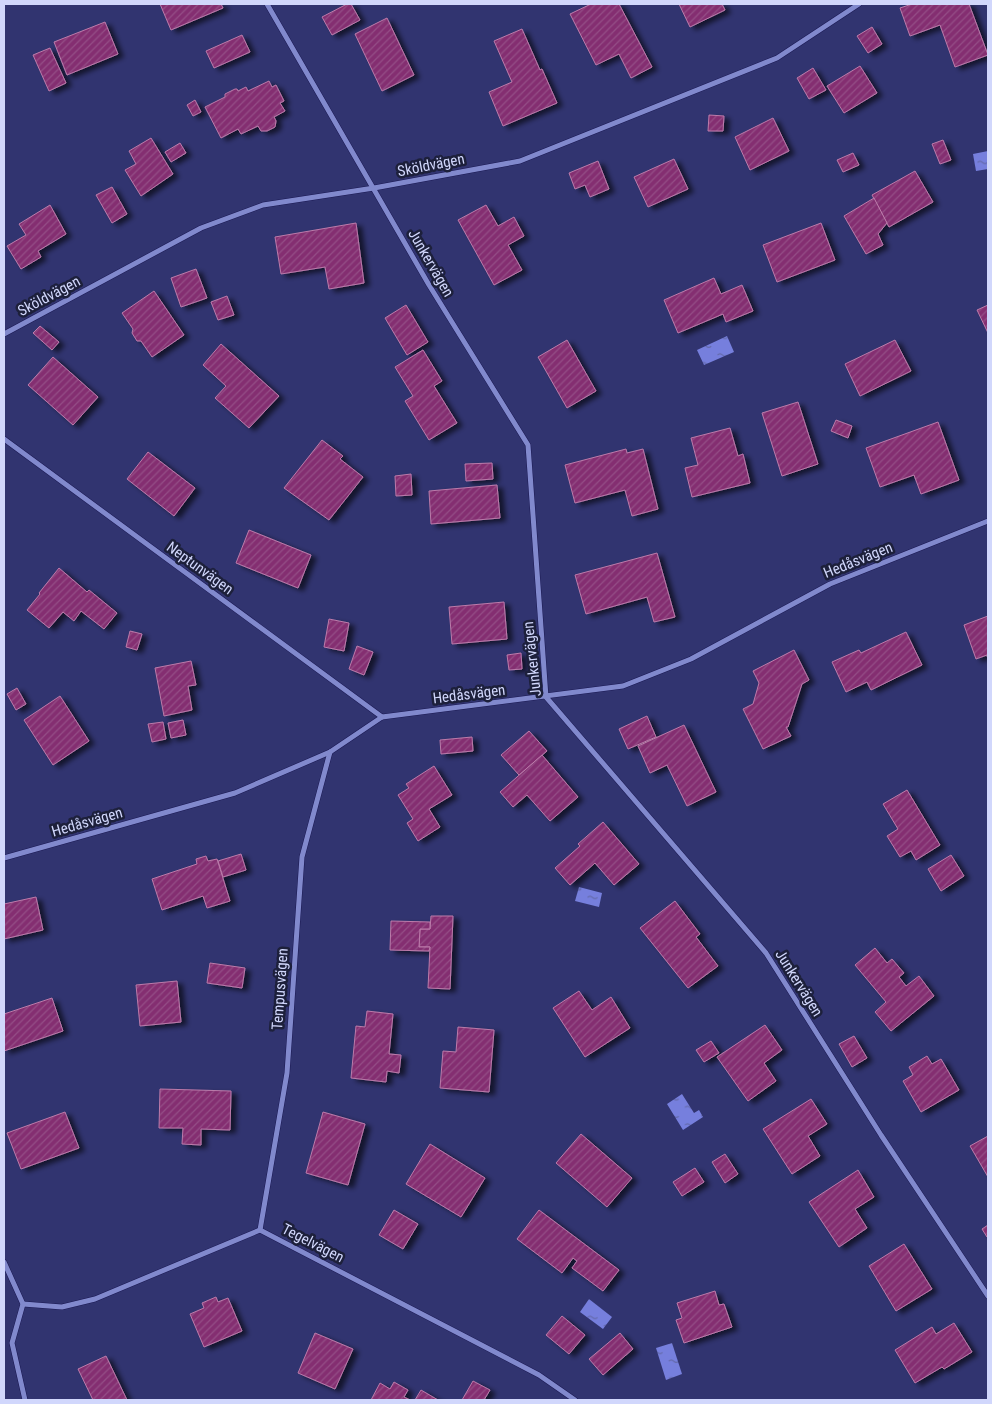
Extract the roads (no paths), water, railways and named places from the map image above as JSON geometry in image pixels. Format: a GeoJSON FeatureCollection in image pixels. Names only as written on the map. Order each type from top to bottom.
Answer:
{"type":"FeatureCollection","features":[{"type":"Feature","properties":{"kind":"street","name":"Junkervägen"},"geometry":{"type":"LineString","coordinates":[[267,4],[429,285],[528,445],[546,697],[766,952],[881,1135],[988,1296]]}},
{"type":"Feature","properties":{"kind":"street","name":"Sköldvägen"},"geometry":{"type":"LineString","coordinates":[[4,334],[201,228],[263,205],[374,188],[520,161],[778,58],[859,4]]}},
{"type":"Feature","properties":{"kind":"street","name":"Neptunvägen"},"geometry":{"type":"LineString","coordinates":[[4,439],[382,717]]}},
{"type":"Feature","properties":{"kind":"street","name":"Hedåsvägen"},"geometry":{"type":"LineString","coordinates":[[4,858],[235,793],[330,752],[382,717],[623,686],[691,659],[830,584],[988,521]]}},
{"type":"Feature","properties":{"kind":"street","name":"Tempusvägen"},"geometry":{"type":"LineString","coordinates":[[260,1230],[287,1074],[302,857],[330,752]]}},
{"type":"Feature","properties":{"kind":"street","name":"Tegelvägen"},"geometry":{"type":"LineString","coordinates":[[24,1304],[62,1307],[94,1299],[260,1230],[539,1375],[575,1400]]}},
{"type":"Feature","properties":{"kind":"street"},"geometry":{"type":"LineString","coordinates":[[4,1262],[24,1304],[12,1343],[25,1400]]}},
{"type":"Feature","properties":{"kind":"water"},"geometry":{"type":"Polygon","coordinates":[[[988,151],[988,169],[976,171],[973,154],[988,151]]]}},
{"type":"Feature","properties":{"kind":"water"},"geometry":{"type":"Polygon","coordinates":[[[727,336],[734,352],[704,365],[697,350],[727,336]]]}},
{"type":"Feature","properties":{"kind":"water"},"geometry":{"type":"Polygon","coordinates":[[[579,887],[602,893],[599,907],[575,901],[579,887]]]}},
{"type":"Feature","properties":{"kind":"water"},"geometry":{"type":"Polygon","coordinates":[[[682,1094],[694,1113],[699,1110],[703,1117],[683,1130],[667,1104],[682,1094]]]}},
{"type":"Feature","properties":{"kind":"water"},"geometry":{"type":"Polygon","coordinates":[[[589,1299],[612,1317],[603,1329],[580,1312],[589,1299]]]}},
{"type":"Feature","properties":{"kind":"water"},"geometry":{"type":"Polygon","coordinates":[[[672,1343],[682,1374],[666,1380],[656,1348],[672,1343]]]}}]}
